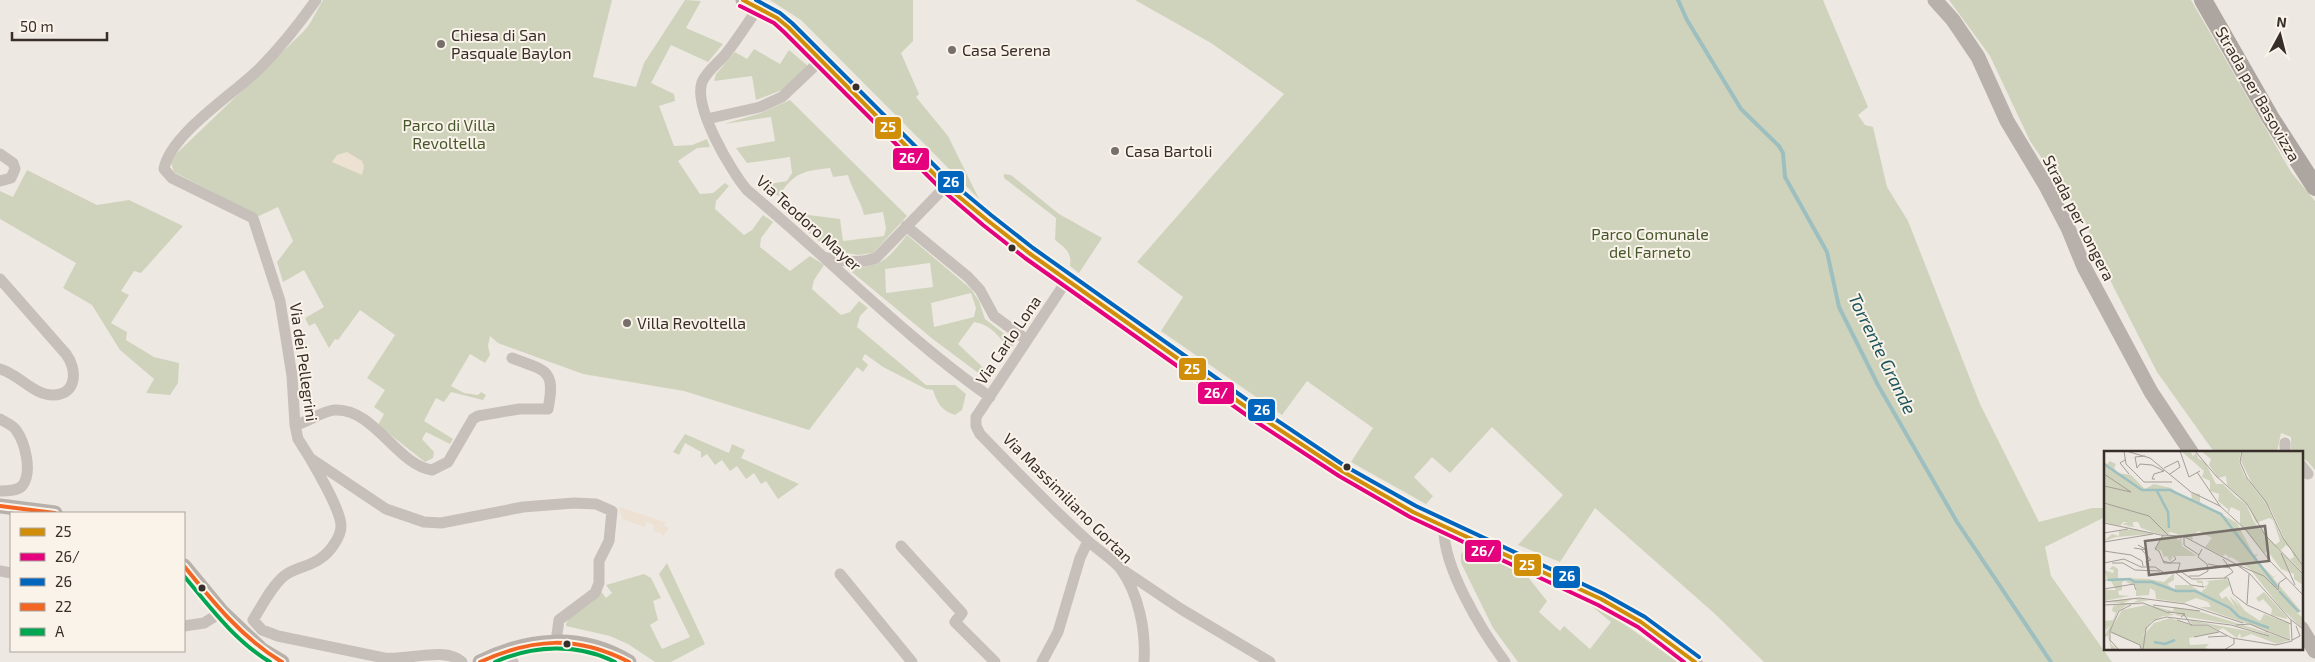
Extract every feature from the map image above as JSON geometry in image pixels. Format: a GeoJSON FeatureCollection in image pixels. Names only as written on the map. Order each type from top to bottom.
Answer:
{"type":"FeatureCollection","features":[{"type":"Feature","properties":{"kind":"main road"},"geometry":{"type":"LineString","coordinates":[[742,0],[788,27],[946,186],[1001,231],[1067,280],[1315,454],[1366,486],[1444,527],[1601,599],[1641,622],[1694,662]]}},
{"type":"Feature","properties":{"kind":"main road","name":"Strada per Longera"},"geometry":{"type":"LineString","coordinates":[[1935,0],[1953,20],[1978,57],[2008,121],[2046,186],[2068,228],[2084,267],[2151,392],[2190,451]]}},
{"type":"Feature","properties":{"kind":"main road","name":"Strada per Basovizza"},"geometry":{"type":"LineString","coordinates":[[2203,0],[2274,125],[2315,187]]}},
{"type":"Feature","properties":{"kind":"main road"},"geometry":{"type":"LineString","coordinates":[[0,506],[47,512]]}},
{"type":"Feature","properties":{"kind":"main road"},"geometry":{"type":"LineString","coordinates":[[185,567],[222,612],[262,650],[282,662]]}},
{"type":"Feature","properties":{"kind":"main road"},"geometry":{"type":"LineString","coordinates":[[2302,630],[2315,651]]}},
{"type":"Feature","properties":{"kind":"main road"},"geometry":{"type":"LineString","coordinates":[[480,662],[509,656],[528,644],[556,641],[588,645],[628,662]]}},
{"type":"Feature","properties":{"kind":"street","name":"Via dei Pellegrini"},"geometry":{"type":"LineString","coordinates":[[316,0],[294,30],[259,69],[181,138],[168,155],[164,169],[172,178],[253,218],[280,301],[292,376],[295,425],[298,439],[310,458],[386,508],[424,522],[441,523],[524,507],[574,503],[596,504],[612,511],[609,541],[599,561],[599,583],[595,592],[559,620],[556,641]]}},
{"type":"Feature","properties":{"kind":"street","name":"Via Teodoro Mayer"},"geometry":{"type":"LineString","coordinates":[[758,8],[739,37],[703,81],[701,90],[707,119],[735,176],[747,190],[938,359],[990,396]]}},
{"type":"Feature","properties":{"kind":"street"},"geometry":{"type":"LineString","coordinates":[[707,119],[760,107],[782,97],[821,60]]}},
{"type":"Feature","properties":{"kind":"street"},"geometry":{"type":"LineString","coordinates":[[0,154],[13,163],[15,169],[11,178],[0,181]]}},
{"type":"Feature","properties":{"kind":"street"},"geometry":{"type":"LineString","coordinates":[[823,257],[842,262],[867,261],[876,258],[946,186]]}},
{"type":"Feature","properties":{"kind":"street"},"geometry":{"type":"LineString","coordinates":[[906,226],[968,277],[980,290],[994,316],[1027,340]]}},
{"type":"Feature","properties":{"kind":"street"},"geometry":{"type":"LineString","coordinates":[[0,279],[72,362],[75,372],[73,382],[68,389],[53,395],[41,391],[0,369]]}},
{"type":"Feature","properties":{"kind":"street","name":"Via Carlo Lona"},"geometry":{"type":"LineString","coordinates":[[976,417],[1067,280]]}},
{"type":"Feature","properties":{"kind":"street"},"geometry":{"type":"LineString","coordinates":[[295,425],[328,412],[344,410],[370,425],[417,464],[432,470],[448,462],[473,419],[478,416],[519,409],[548,409],[552,387],[550,379],[543,370],[512,358]]}},
{"type":"Feature","properties":{"kind":"street","name":"Via Massimiliano Gortan"},"geometry":{"type":"LineString","coordinates":[[976,417],[976,426],[980,434],[1088,541],[1119,568],[1132,590],[1142,622],[1145,637],[1144,662]]}},
{"type":"Feature","properties":{"kind":"street"},"geometry":{"type":"LineString","coordinates":[[0,419],[15,428],[22,440],[26,474],[23,485],[16,490],[0,491]]}},
{"type":"Feature","properties":{"kind":"street"},"geometry":{"type":"LineString","coordinates":[[310,458],[336,512],[341,526],[338,536],[323,558],[309,566],[295,569],[283,577],[253,620],[262,630],[278,636],[384,658],[396,660],[440,654],[452,655],[462,662]]}},
{"type":"Feature","properties":{"kind":"street"},"geometry":{"type":"LineString","coordinates":[[1444,527],[1445,544],[1452,566],[1475,614],[1505,662]]}},
{"type":"Feature","properties":{"kind":"street"},"geometry":{"type":"LineString","coordinates":[[1042,662],[1058,632],[1080,558],[1088,541]]}},
{"type":"Feature","properties":{"kind":"street"},"geometry":{"type":"LineString","coordinates":[[902,546],[962,613],[955,622],[995,662]]}},
{"type":"Feature","properties":{"kind":"street"},"geometry":{"type":"LineString","coordinates":[[1119,568],[1181,609],[1270,662]]}},
{"type":"Feature","properties":{"kind":"street"},"geometry":{"type":"LineString","coordinates":[[840,574],[912,662]]}},
{"type":"Feature","properties":{"kind":"street"},"geometry":{"type":"LineString","coordinates":[[185,626],[204,623],[222,612]]}},
{"type":"Feature","properties":{"kind":"green space","name":"Parco di Villa Revoltella"},"geometry":{"type":"Polygon","coordinates":[[[323,0],[612,0],[593,77],[636,87],[644,63],[685,0],[701,1],[686,28],[723,44],[708,62],[671,45],[651,83],[674,94],[675,101],[659,106],[674,146],[692,145],[707,139],[710,147],[697,148],[678,161],[700,194],[713,193],[725,183],[729,186],[716,201],[715,209],[744,235],[752,230],[763,215],[773,222],[761,238],[760,247],[790,271],[810,256],[824,265],[814,280],[812,289],[841,315],[850,312],[859,301],[868,308],[860,316],[857,327],[926,385],[955,385],[966,394],[962,410],[955,415],[943,409],[938,403],[933,390],[926,389],[883,367],[865,354],[862,359],[868,365],[863,372],[857,367],[809,430],[684,391],[583,374],[498,343],[490,336],[488,346],[490,355],[485,363],[470,354],[451,386],[464,393],[478,395],[481,392],[486,395],[483,400],[451,392],[444,402],[436,398],[424,421],[453,439],[450,444],[426,432],[422,439],[434,452],[433,458],[425,462],[378,425],[384,414],[374,407],[385,390],[367,378],[395,335],[360,310],[338,340],[335,339],[329,348],[315,323],[309,326],[305,318],[324,307],[304,270],[283,282],[277,262],[293,241],[278,207],[259,216],[174,172],[171,163],[175,155],[302,33],[309,25],[323,0]]]}},
{"type":"Feature","properties":{"kind":"green space"},"geometry":{"type":"Polygon","coordinates":[[[770,0],[913,0],[913,41],[901,53],[919,94],[916,97],[948,136],[979,199],[801,20],[770,0]]]}},
{"type":"Feature","properties":{"kind":"green space","name":"Parco Comunale del Farneto"},"geometry":{"type":"Polygon","coordinates":[[[1135,0],[1823,0],[1868,107],[1858,115],[1865,125],[1873,127],[1887,187],[1908,221],[1980,404],[2039,522],[2092,508],[2104,508],[2104,518],[2045,547],[2051,576],[2112,662],[1764,662],[1715,614],[1595,508],[1560,562],[1518,545],[1563,495],[1492,427],[1450,473],[1432,457],[1414,477],[1433,496],[1426,504],[1351,462],[1373,428],[1307,381],[1282,415],[1161,331],[1183,297],[1137,262],[1284,94],[1211,43],[1135,0]]]}},
{"type":"Feature","properties":{"kind":"green space"},"geometry":{"type":"Polygon","coordinates":[[[1949,0],[2191,0],[2291,172],[2315,201],[2315,470],[2302,458],[2302,451],[2291,451],[2291,437],[2281,433],[2277,451],[2213,451],[2157,372],[2112,284],[2083,218],[2030,141],[1990,56],[1949,0]]]}},
{"type":"Feature","properties":{"kind":"green space"},"geometry":{"type":"Polygon","coordinates":[[[754,49],[780,64],[789,50],[808,66],[782,90],[756,100],[752,76],[714,81],[716,74],[735,52],[747,59],[754,49]]]}},
{"type":"Feature","properties":{"kind":"green space"},"geometry":{"type":"Polygon","coordinates":[[[790,100],[907,216],[873,253],[858,255],[829,250],[785,212],[840,219],[843,241],[884,236],[886,229],[883,212],[864,215],[848,175],[833,177],[830,168],[806,172],[795,177],[779,196],[758,186],[787,181],[792,173],[790,157],[747,163],[736,148],[775,141],[771,117],[724,124],[761,113],[790,100]]]}},
{"type":"Feature","properties":{"kind":"green space"},"geometry":{"type":"Polygon","coordinates":[[[27,170],[97,205],[129,200],[183,226],[141,273],[134,271],[121,291],[129,295],[111,323],[127,332],[126,340],[154,357],[179,363],[178,383],[170,395],[146,393],[154,379],[120,350],[92,305],[63,288],[76,263],[0,219],[0,191],[13,197],[27,170]]]}},
{"type":"Feature","properties":{"kind":"green space"},"geometry":{"type":"Polygon","coordinates":[[[1004,174],[1011,175],[1059,214],[1102,238],[1079,273],[1070,266],[1070,257],[1067,251],[1055,240],[1056,218],[1004,178],[1004,174]]]}},
{"type":"Feature","properties":{"kind":"green space"},"geometry":{"type":"Polygon","coordinates":[[[907,235],[971,289],[979,301],[985,319],[1015,342],[1010,350],[999,336],[990,329],[974,322],[958,344],[992,376],[989,381],[934,340],[847,268],[876,264],[888,257],[907,235]],[[930,263],[885,269],[886,293],[933,287],[930,263]],[[971,293],[931,303],[934,327],[974,317],[976,308],[971,293]]]}},
{"type":"Feature","properties":{"kind":"green space"},"geometry":{"type":"Polygon","coordinates":[[[685,434],[729,453],[732,444],[745,450],[741,458],[799,484],[778,499],[766,481],[761,484],[754,473],[746,479],[737,466],[730,471],[722,460],[715,465],[707,454],[701,458],[701,452],[685,443],[679,455],[673,452],[685,434]]]}},
{"type":"Feature","properties":{"kind":"green space"},"geometry":{"type":"Polygon","coordinates":[[[1472,549],[1523,571],[1547,601],[1539,612],[1560,631],[1564,626],[1590,649],[1611,622],[1589,604],[1624,624],[1678,662],[1518,662],[1493,628],[1461,563],[1461,554],[1465,550],[1472,549]]]}},
{"type":"Feature","properties":{"kind":"green space"},"geometry":{"type":"Polygon","coordinates":[[[667,563],[705,644],[671,662],[655,662],[628,644],[610,636],[566,626],[571,617],[593,602],[600,590],[606,598],[612,593],[606,585],[644,574],[651,578],[661,598],[653,601],[658,620],[650,625],[662,649],[690,637],[659,574],[667,563]]]}},
{"type":"Feature","properties":{"kind":"shaded area"},"geometry":{"type":"Polygon","coordinates":[[[347,152],[362,161],[364,166],[362,175],[332,162],[337,155],[347,152]]]}},
{"type":"Feature","properties":{"kind":"shaded area"},"geometry":{"type":"Polygon","coordinates":[[[619,507],[665,522],[664,526],[669,528],[663,536],[661,533],[653,531],[654,525],[646,522],[645,527],[622,519],[619,507]]]}},
{"type":"Feature","properties":{"kind":"waterway","name":"Torrente Grande"},"geometry":{"type":"LineString","coordinates":[[1678,0],[1687,20],[1741,109],[1779,146],[1783,153],[1785,177],[1827,252],[1839,307],[1878,385],[1957,522],[2051,662]]}},
{"type":"Feature","properties":{"kind":"transit line","name":"25"},"geometry":{"type":"LineString","coordinates":[[743,0],[777,18],[788,27],[946,186],[987,220],[1029,253],[1256,414],[1342,471],[1413,512],[1601,599],[1641,622],[1695,662]]}},
{"type":"Feature","properties":{"kind":"transit line","name":"26"},"geometry":{"type":"LineString","coordinates":[[756,0],[780,13],[792,23],[950,181],[991,215],[1033,248],[1260,409],[1345,466],[1416,506],[1604,594],[1645,617],[1699,657]]}},
{"type":"Feature","properties":{"kind":"transit line","name":"26/"},"geometry":{"type":"LineString","coordinates":[[740,6],[774,23],[784,32],[942,190],[983,225],[1025,258],[1252,419],[1339,476],[1410,517],[1598,605],[1638,627],[1684,662]]}},
{"type":"Feature","properties":{"kind":"transit line","name":"22"},"geometry":{"type":"LineString","coordinates":[[0,506],[47,512]]}},
{"type":"Feature","properties":{"kind":"transit line","name":"22"},"geometry":{"type":"LineString","coordinates":[[185,567],[217,606],[241,631],[282,662]]}},
{"type":"Feature","properties":{"kind":"transit line","name":"A"},"geometry":{"type":"LineString","coordinates":[[185,577],[213,611],[245,644],[270,662]]}},
{"type":"Feature","properties":{"kind":"transit line","name":"22"},"geometry":{"type":"LineString","coordinates":[[480,662],[518,648],[554,643],[591,647],[629,662]]}},
{"type":"Feature","properties":{"kind":"transit line","name":"A"},"geometry":{"type":"LineString","coordinates":[[495,662],[525,652],[555,648],[586,652],[615,662]]}},
{"type":"Feature","properties":{"kind":"place","name":"Chiesa di San Pasquale Baylon"},"geometry":{"type":"Point","coordinates":[441,44]}},
{"type":"Feature","properties":{"kind":"place","name":"Casa Serena"},"geometry":{"type":"Point","coordinates":[952,50]}},
{"type":"Feature","properties":{"kind":"place","name":"Casa Bartoli"},"geometry":{"type":"Point","coordinates":[1115,151]}},
{"type":"Feature","properties":{"kind":"place","name":"Villa Revoltella"},"geometry":{"type":"Point","coordinates":[627,323]}}]}
